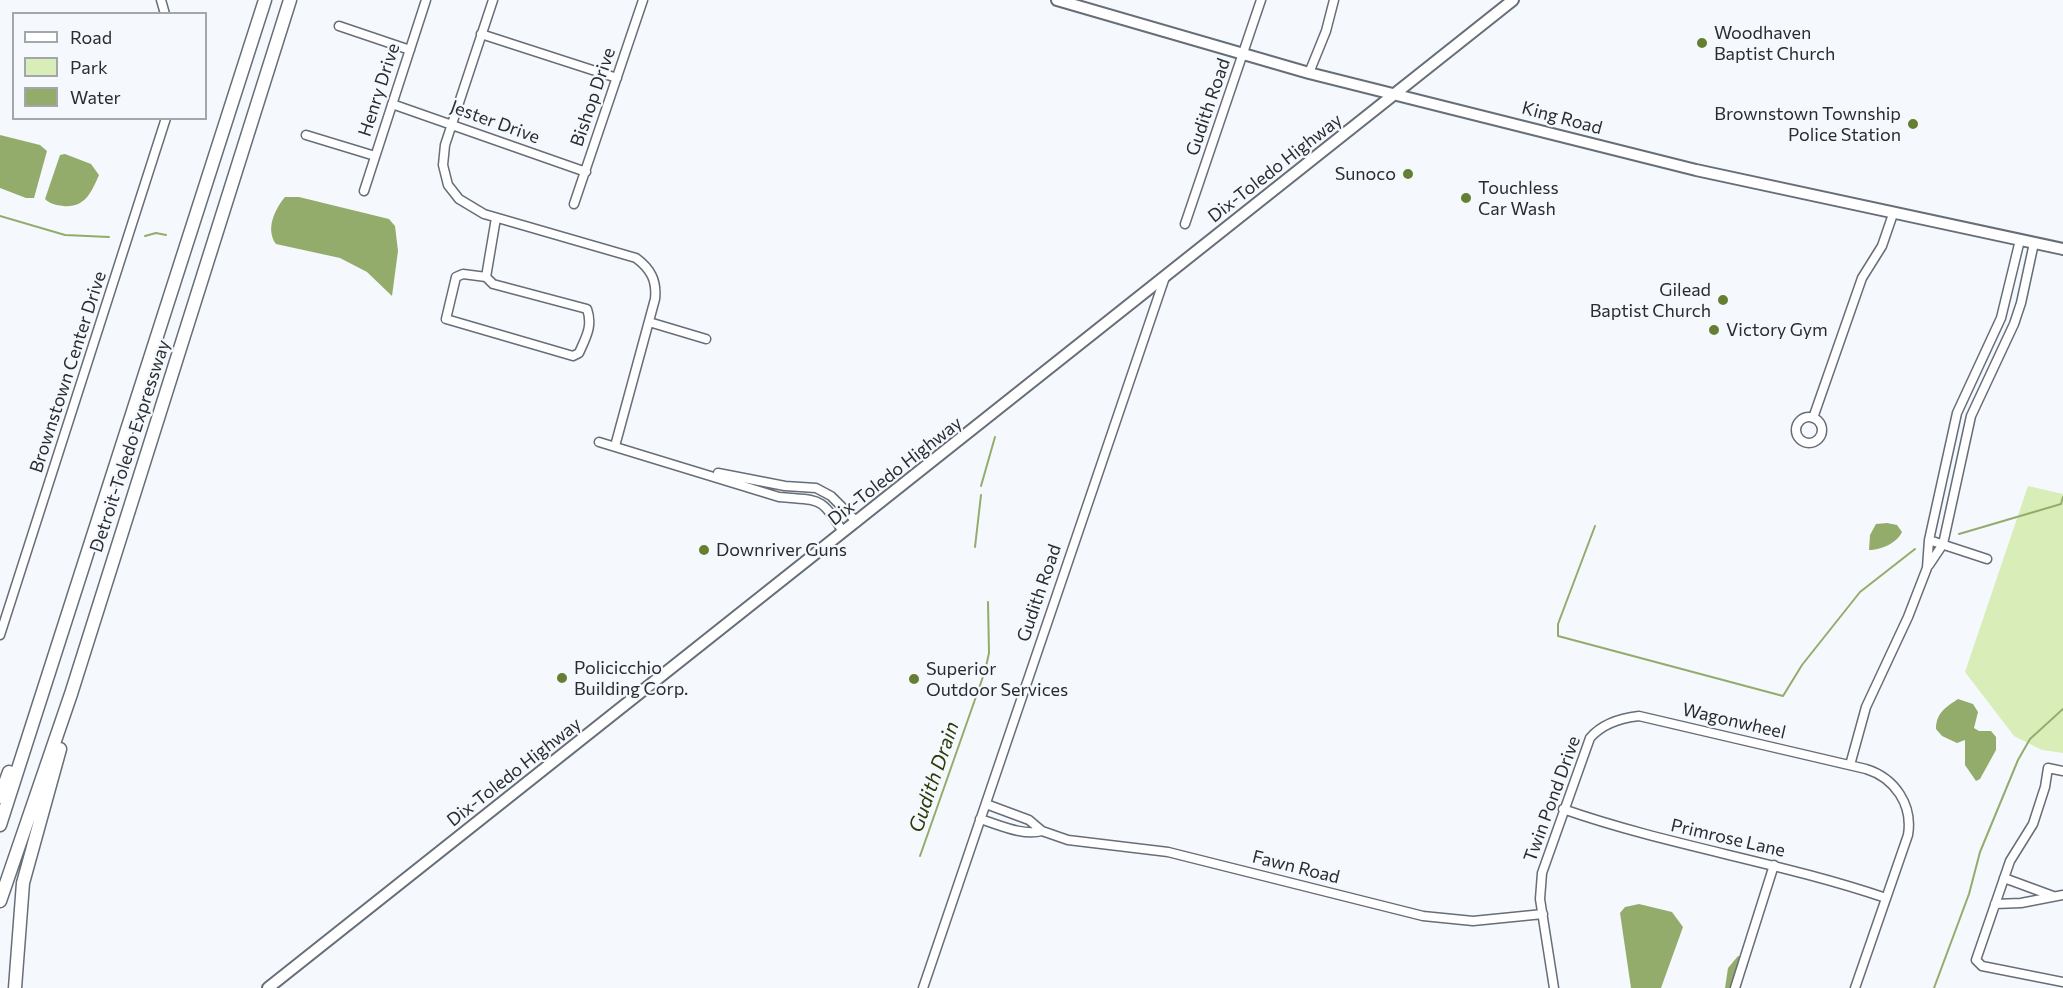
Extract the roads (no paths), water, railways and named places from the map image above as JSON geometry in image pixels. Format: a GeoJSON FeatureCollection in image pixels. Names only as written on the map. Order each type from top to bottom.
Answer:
{"type":"FeatureCollection","features":[{"type":"Feature","properties":{"kind":"highway","name":"Detroit-Toledo Expressway"},"geometry":{"type":"LineString","coordinates":[[0,825],[265,0]]}},
{"type":"Feature","properties":{"kind":"highway","name":"Detroit-Toledo Expressway"},"geometry":{"type":"LineString","coordinates":[[0,902],[70,694],[290,0]]}},
{"type":"Feature","properties":{"kind":"highway"},"geometry":{"type":"LineString","coordinates":[[15,988],[23,883],[69,715],[70,694]]}},
{"type":"Feature","properties":{"kind":"highway"},"geometry":{"type":"LineString","coordinates":[[0,797],[14,755],[38,708]]}},
{"type":"Feature","properties":{"kind":"main road","name":"King Road"},"geometry":{"type":"LineString","coordinates":[[1057,0],[1309,73],[1713,175],[2063,249]]}},
{"type":"Feature","properties":{"kind":"main road","name":"Dix-Toledo Highway"},"geometry":{"type":"LineString","coordinates":[[268,988],[1513,0]]}},
{"type":"Feature","properties":{"kind":"street","name":"Henry Drive"},"geometry":{"type":"LineString","coordinates":[[364,191],[426,0]]}},
{"type":"Feature","properties":{"kind":"street"},"geometry":{"type":"LineString","coordinates":[[493,0],[443,158],[448,185],[464,203],[496,218],[636,258],[647,266],[654,281],[655,299],[615,446]]}},
{"type":"Feature","properties":{"kind":"street","name":"Bishop Drive"},"geometry":{"type":"LineString","coordinates":[[574,204],[643,0]]}},
{"type":"Feature","properties":{"kind":"street","name":"Gudith Road"},"geometry":{"type":"LineString","coordinates":[[1185,224],[1261,0]]}},
{"type":"Feature","properties":{"kind":"street"},"geometry":{"type":"LineString","coordinates":[[1309,73],[1326,31],[1334,0]]}},
{"type":"Feature","properties":{"kind":"street"},"geometry":{"type":"LineString","coordinates":[[339,27],[410,50]]}},
{"type":"Feature","properties":{"kind":"street"},"geometry":{"type":"LineString","coordinates":[[482,34],[617,78]]}},
{"type":"Feature","properties":{"kind":"street","name":"Jester Drive"},"geometry":{"type":"LineString","coordinates":[[392,104],[586,172]]}},
{"type":"Feature","properties":{"kind":"street","name":"Brownstown Center Drive"},"geometry":{"type":"LineString","coordinates":[[0,635],[165,120]]}},
{"type":"Feature","properties":{"kind":"street"},"geometry":{"type":"LineString","coordinates":[[306,135],[375,156]]}},
{"type":"Feature","properties":{"kind":"street"},"geometry":{"type":"LineString","coordinates":[[1813,418],[1862,278],[1882,246],[1893,214]]}},
{"type":"Feature","properties":{"kind":"street"},"geometry":{"type":"LineString","coordinates":[[486,277],[496,218]]}},
{"type":"Feature","properties":{"kind":"street"},"geometry":{"type":"LineString","coordinates":[[1927,568],[1929,540],[1957,413],[2001,318],[2020,240]]}},
{"type":"Feature","properties":{"kind":"street"},"geometry":{"type":"LineString","coordinates":[[1850,765],[1866,707],[1908,618],[1927,568],[1943,544],[1971,416],[2014,324],[2034,243]]}},
{"type":"Feature","properties":{"kind":"street"},"geometry":{"type":"LineString","coordinates":[[463,274],[486,277],[493,284],[587,309],[590,318],[589,332],[579,353],[573,356],[446,319],[456,277],[463,274]]}},
{"type":"Feature","properties":{"kind":"street","name":"Gudith Road"},"geometry":{"type":"LineString","coordinates":[[922,988],[1165,277]]}},
{"type":"Feature","properties":{"kind":"street"},"geometry":{"type":"LineString","coordinates":[[2001,318],[2014,324]]}},
{"type":"Feature","properties":{"kind":"street"},"geometry":{"type":"LineString","coordinates":[[649,322],[706,339]]}},
{"type":"Feature","properties":{"kind":"street"},"geometry":{"type":"LineString","coordinates":[[1970,384],[1982,390]]}},
{"type":"Feature","properties":{"kind":"street"},"geometry":{"type":"LineString","coordinates":[[599,442],[751,489],[784,497],[804,497],[818,501],[828,508],[843,532]]}},
{"type":"Feature","properties":{"kind":"street"},"geometry":{"type":"LineString","coordinates":[[1947,454],[1961,457]]}},
{"type":"Feature","properties":{"kind":"street"},"geometry":{"type":"LineString","coordinates":[[695,470],[785,486],[816,488],[831,495],[857,522]]}},
{"type":"Feature","properties":{"kind":"street"},"geometry":{"type":"LineString","coordinates":[[751,489],[754,479]]}},
{"type":"Feature","properties":{"kind":"street"},"geometry":{"type":"LineString","coordinates":[[784,497],[785,486]]}},
{"type":"Feature","properties":{"kind":"street"},"geometry":{"type":"LineString","coordinates":[[1929,540],[1988,559]]}},
{"type":"Feature","properties":{"kind":"street","name":"Wagonwheel"},"geometry":{"type":"LineString","coordinates":[[1596,730],[1616,721],[1639,716],[1866,769],[1879,774],[1894,786],[1908,811],[1908,835],[1855,988]]}},
{"type":"Feature","properties":{"kind":"street","name":"Twin Pond Drive"},"geometry":{"type":"LineString","coordinates":[[1554,988],[1540,899],[1542,873],[1586,745],[1596,730]]}},
{"type":"Feature","properties":{"kind":"street"},"geometry":{"type":"LineString","coordinates":[[2063,771],[2048,768],[2045,787],[2033,824],[2010,861],[1977,960],[1983,966],[2063,982]]}},
{"type":"Feature","properties":{"kind":"street","name":"Fawn Road"},"geometry":{"type":"LineString","coordinates":[[986,804],[1029,820],[1042,831],[1085,843],[1137,846],[1168,852],[1423,916],[1473,921],[1543,914]]}},
{"type":"Feature","properties":{"kind":"street","name":"Primrose Lane"},"geometry":{"type":"LineString","coordinates":[[1563,809],[1616,828],[1832,879],[1886,898]]}},
{"type":"Feature","properties":{"kind":"street","name":"Fawn Road"},"geometry":{"type":"LineString","coordinates":[[981,819],[1033,833],[1042,831]]}},
{"type":"Feature","properties":{"kind":"street"},"geometry":{"type":"LineString","coordinates":[[1735,988],[1774,865]]}},
{"type":"Feature","properties":{"kind":"street"},"geometry":{"type":"LineString","coordinates":[[2004,878],[2058,895]]}},
{"type":"Feature","properties":{"kind":"street"},"geometry":{"type":"LineString","coordinates":[[1995,904],[2021,903],[2058,895]]}},
{"type":"Feature","properties":{"kind":"water"},"geometry":{"type":"Polygon","coordinates":[[[0,135],[40,145],[47,151],[34,198],[26,198],[0,188],[0,135]]]}},
{"type":"Feature","properties":{"kind":"water"},"geometry":{"type":"Polygon","coordinates":[[[65,154],[91,164],[99,175],[86,198],[77,205],[56,205],[45,199],[60,155],[65,154]]]}},
{"type":"Feature","properties":{"kind":"water"},"geometry":{"type":"Polygon","coordinates":[[[285,197],[299,197],[389,219],[395,226],[398,251],[392,296],[367,272],[340,258],[276,244],[271,226],[275,213],[285,197]]]}},
{"type":"Feature","properties":{"kind":"water"},"geometry":{"type":"Polygon","coordinates":[[[1876,524],[1897,525],[1902,532],[1900,536],[1888,545],[1869,550],[1870,535],[1876,524]]]}},
{"type":"Feature","properties":{"kind":"water"},"geometry":{"type":"Polygon","coordinates":[[[1958,699],[1973,704],[1978,712],[1974,728],[1979,731],[1991,731],[1996,737],[1996,750],[1980,779],[1976,781],[1965,765],[1965,740],[1957,743],[1942,736],[1936,729],[1940,715],[1958,699]]]}},
{"type":"Feature","properties":{"kind":"water"},"geometry":{"type":"Polygon","coordinates":[[[1639,904],[1672,912],[1683,927],[1661,988],[1631,988],[1620,913],[1625,907],[1639,904]]]}},
{"type":"Feature","properties":{"kind":"water"},"geometry":{"type":"Polygon","coordinates":[[[1738,956],[1747,959],[1748,966],[1743,972],[1741,988],[1725,988],[1728,968],[1738,956]]]}},
{"type":"Feature","properties":{"kind":"waterway","name":"Gudith Drain"},"geometry":{"type":"LineString","coordinates":[[0,216],[65,235],[109,237]]}},
{"type":"Feature","properties":{"kind":"waterway","name":"Gudith Drain"},"geometry":{"type":"LineString","coordinates":[[145,236],[156,233],[166,235]]}},
{"type":"Feature","properties":{"kind":"waterway","name":"Gudith Drain"},"geometry":{"type":"LineString","coordinates":[[981,486],[995,437]]}},
{"type":"Feature","properties":{"kind":"waterway","name":"Gudith Drain"},"geometry":{"type":"LineString","coordinates":[[975,547],[981,495]]}},
{"type":"Feature","properties":{"kind":"waterway"},"geometry":{"type":"LineString","coordinates":[[1959,534],[2061,504],[2063,497]]}},
{"type":"Feature","properties":{"kind":"waterway"},"geometry":{"type":"LineString","coordinates":[[1595,526],[1558,624],[1558,636],[1783,696],[1802,665],[1860,592],[1915,549]]}},
{"type":"Feature","properties":{"kind":"waterway","name":"Gudith Drain"},"geometry":{"type":"LineString","coordinates":[[920,856],[985,671],[989,653],[988,602]]}},
{"type":"Feature","properties":{"kind":"waterway"},"geometry":{"type":"LineString","coordinates":[[1934,988],[1969,894],[1980,852],[2018,760],[2030,739],[2063,709]]}},
{"type":"Feature","properties":{"kind":"place","name":"Woodhaven Baptist Church"},"geometry":{"type":"Point","coordinates":[1702,43]}},
{"type":"Feature","properties":{"kind":"place","name":"Brownstown Township Police Station"},"geometry":{"type":"Point","coordinates":[1913,124]}},
{"type":"Feature","properties":{"kind":"place","name":"Sunoco"},"geometry":{"type":"Point","coordinates":[1408,174]}},
{"type":"Feature","properties":{"kind":"place","name":"Touchless Car Wash"},"geometry":{"type":"Point","coordinates":[1466,198]}},
{"type":"Feature","properties":{"kind":"place","name":"Gilead Baptist Church"},"geometry":{"type":"Point","coordinates":[1723,300]}},
{"type":"Feature","properties":{"kind":"place","name":"Victory Gym"},"geometry":{"type":"Point","coordinates":[1714,330]}},
{"type":"Feature","properties":{"kind":"place","name":"Downriver Guns"},"geometry":{"type":"Point","coordinates":[704,550]}},
{"type":"Feature","properties":{"kind":"place","name":"Policicchio Building Corp."},"geometry":{"type":"Point","coordinates":[562,678]}},
{"type":"Feature","properties":{"kind":"place","name":"Superior Outdoor Services"},"geometry":{"type":"Point","coordinates":[914,679]}}]}
